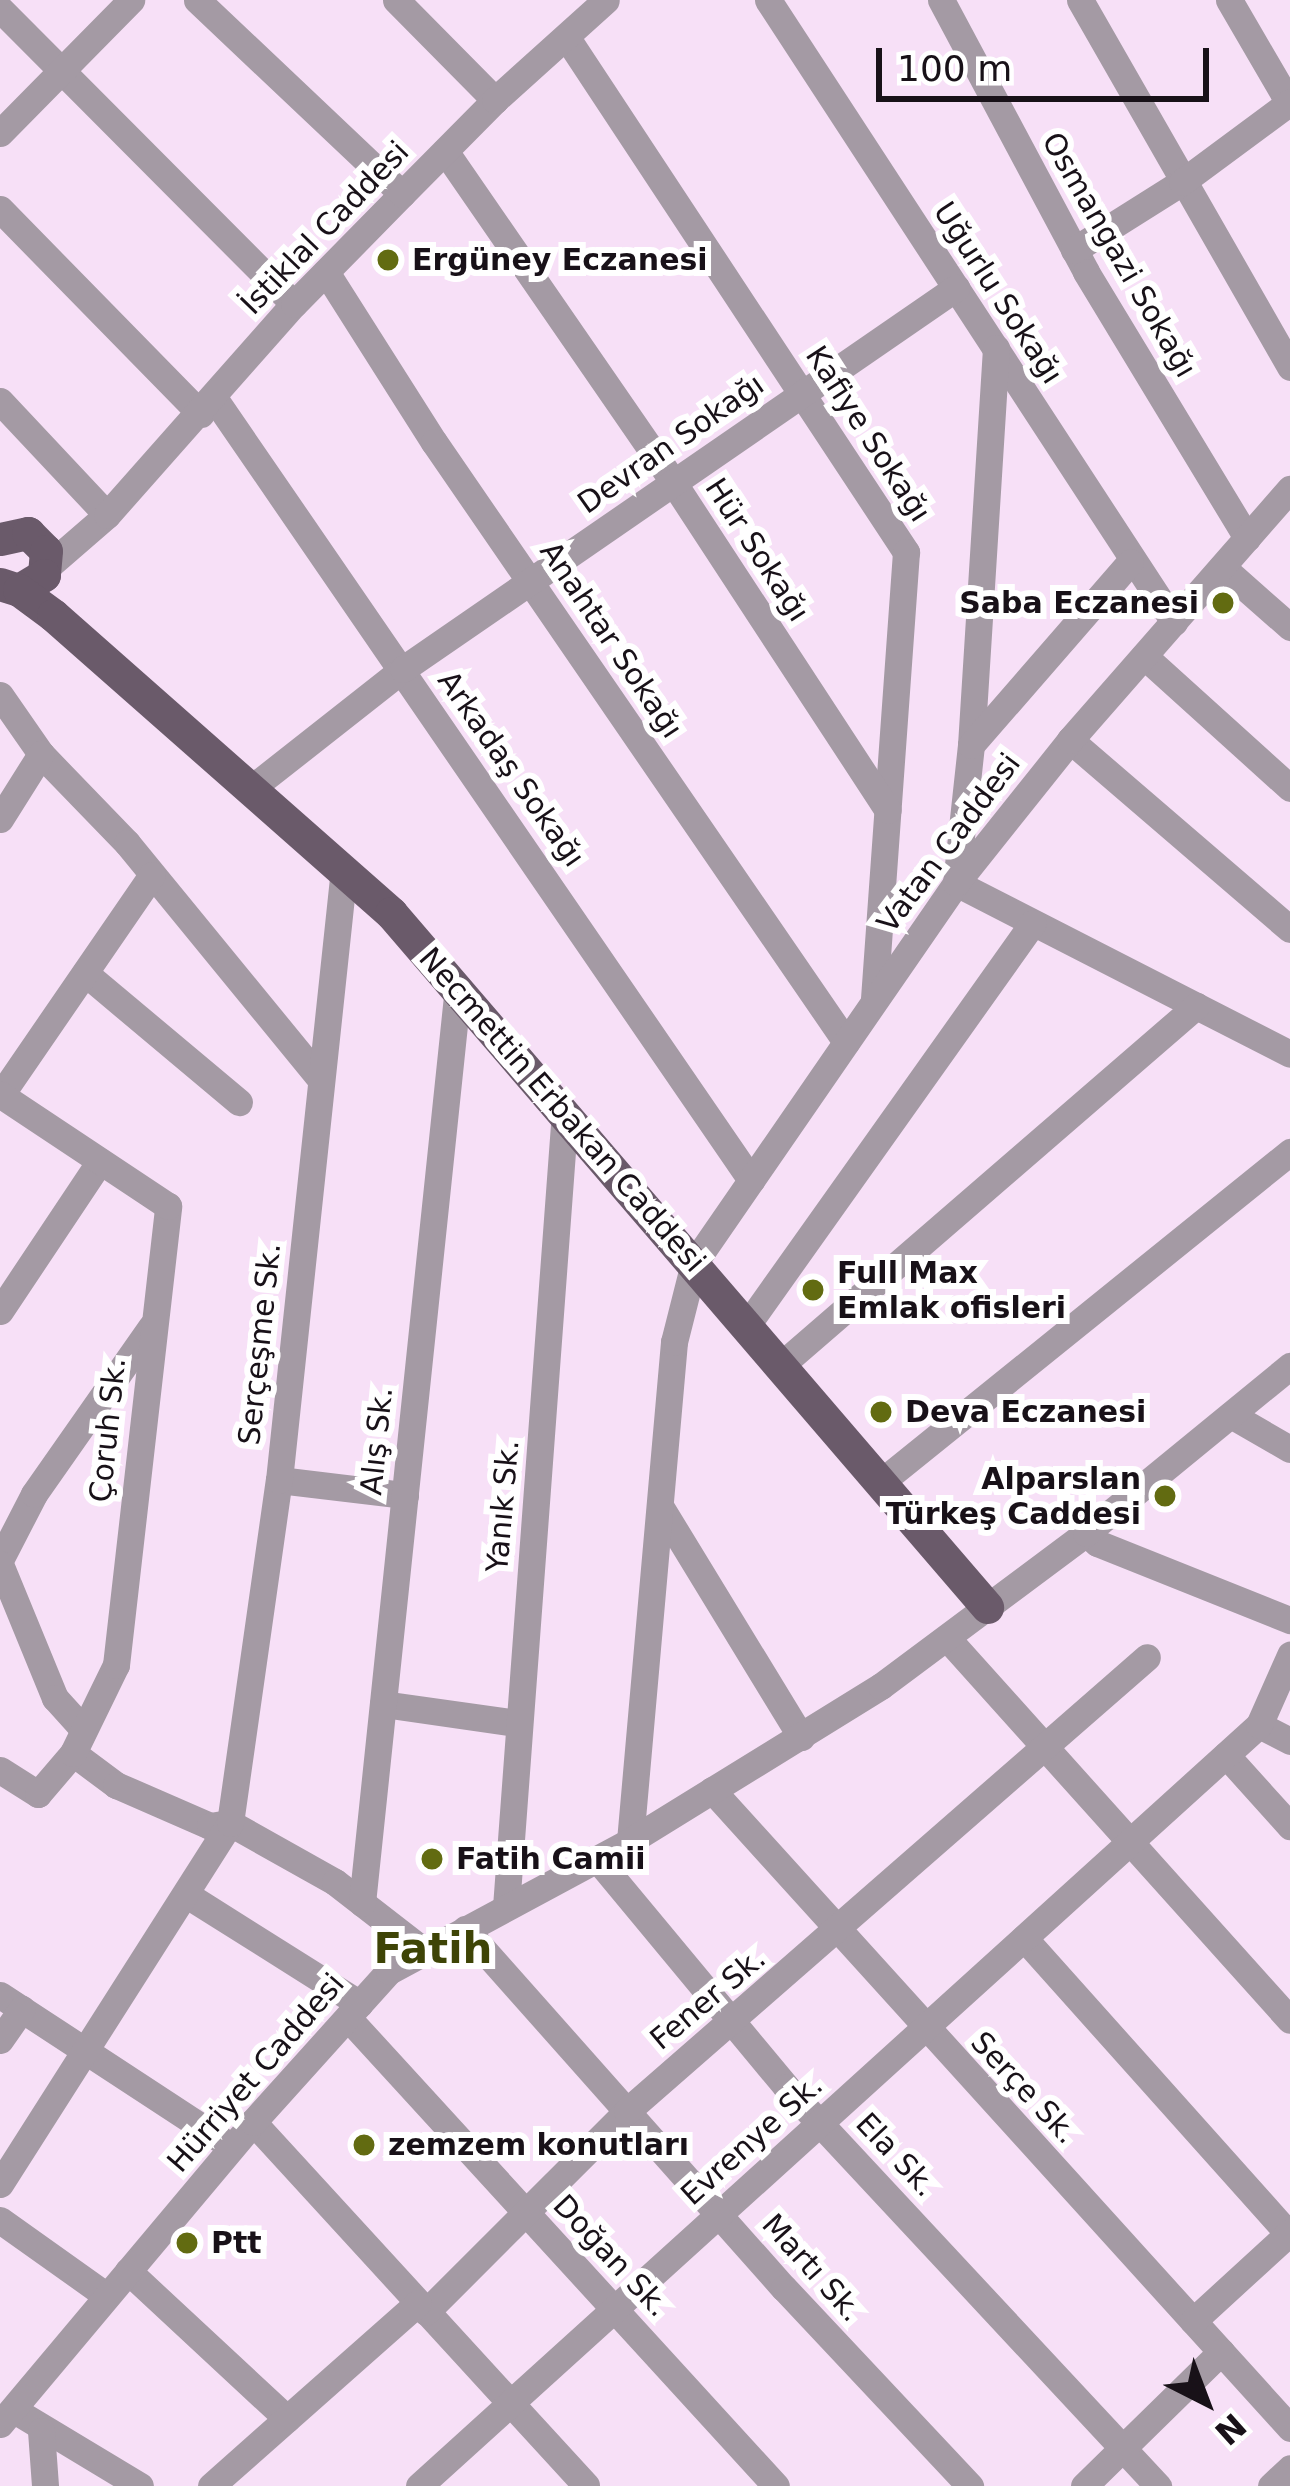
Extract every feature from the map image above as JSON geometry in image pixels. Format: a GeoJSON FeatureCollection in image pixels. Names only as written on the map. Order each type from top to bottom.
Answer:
{"type":"FeatureCollection","features":[{"type":"Feature","properties":{"kind":"main road","name":"Necmettin Erbakan Caddesi"},"geometry":{"type":"LineString","coordinates":[[14,536],[42,543],[28,579],[97,653],[344,869],[458,986],[987,1607]]}},
{"type":"Feature","properties":{"kind":"street"},"geometry":{"type":"LineString","coordinates":[[0,133],[131,0]]}},
{"type":"Feature","properties":{"kind":"street"},"geometry":{"type":"LineString","coordinates":[[197,0],[402,194]]}},
{"type":"Feature","properties":{"kind":"street"},"geometry":{"type":"LineString","coordinates":[[396,0],[495,100]]}},
{"type":"Feature","properties":{"kind":"street","name":"Uğurlu Sokağı"},"geometry":{"type":"LineString","coordinates":[[768,0],[1130,562],[1174,622]]}},
{"type":"Feature","properties":{"kind":"street","name":"Osmangazi Sokağı"},"geometry":{"type":"LineString","coordinates":[[941,0],[1074,250],[1247,538]]}},
{"type":"Feature","properties":{"kind":"street"},"geometry":{"type":"LineString","coordinates":[[1080,0],[1290,367]]}},
{"type":"Feature","properties":{"kind":"street"},"geometry":{"type":"LineString","coordinates":[[1074,250],[1182,182],[1290,104],[1229,0]]}},
{"type":"Feature","properties":{"kind":"street","name":"İstiklal Caddesi"},"geometry":{"type":"LineString","coordinates":[[28,579],[107,515],[294,304],[598,3]]}},
{"type":"Feature","properties":{"kind":"street"},"geometry":{"type":"LineString","coordinates":[[0,9],[294,304]]}},
{"type":"Feature","properties":{"kind":"street","name":"Kafiye Sokağı"},"geometry":{"type":"LineString","coordinates":[[567,38],[906,552],[874,999]]}},
{"type":"Feature","properties":{"kind":"street","name":"Hür Sokağı"},"geometry":{"type":"LineString","coordinates":[[445,151],[673,482],[888,809]]}},
{"type":"Feature","properties":{"kind":"street","name":"Arkadaş Sokağı"},"geometry":{"type":"LineString","coordinates":[[0,209],[207,406],[403,669],[751,1180]]}},
{"type":"Feature","properties":{"kind":"street","name":"Anahtar Sokağı"},"geometry":{"type":"LineString","coordinates":[[326,272],[846,1042]]}},
{"type":"Feature","properties":{"kind":"street","name":"Devran Sokağı"},"geometry":{"type":"LineString","coordinates":[[254,787],[403,669],[956,287]]}},
{"type":"Feature","properties":{"kind":"street"},"geometry":{"type":"LineString","coordinates":[[995,348],[970,745],[956,884],[1290,1054]]}},
{"type":"Feature","properties":{"kind":"street"},"geometry":{"type":"LineString","coordinates":[[0,401],[107,515],[52,532],[14,536]]}},
{"type":"Feature","properties":{"kind":"street","name":"Vatan Caddesi"},"geometry":{"type":"LineString","coordinates":[[694,1263],[956,884],[1070,740],[1290,489]]}},
{"type":"Feature","properties":{"kind":"street"},"geometry":{"type":"LineString","coordinates":[[970,745],[1130,562]]}},
{"type":"Feature","properties":{"kind":"street"},"geometry":{"type":"LineString","coordinates":[[1222,567],[1290,627]]}},
{"type":"Feature","properties":{"kind":"street"},"geometry":{"type":"LineString","coordinates":[[1144,656],[1290,788]]}},
{"type":"Feature","properties":{"kind":"street"},"geometry":{"type":"LineString","coordinates":[[0,695],[41,754],[152,875],[321,1080]]}},
{"type":"Feature","properties":{"kind":"street"},"geometry":{"type":"LineString","coordinates":[[1070,740],[1290,929]]}},
{"type":"Feature","properties":{"kind":"street"},"geometry":{"type":"LineString","coordinates":[[0,819],[41,754]]}},
{"type":"Feature","properties":{"kind":"street","name":"Serçeşme Sk."},"geometry":{"type":"LineString","coordinates":[[230,1823],[279,1480],[344,869]]}},
{"type":"Feature","properties":{"kind":"street"},"geometry":{"type":"LineString","coordinates":[[3,1084],[152,875]]}},
{"type":"Feature","properties":{"kind":"street"},"geometry":{"type":"LineString","coordinates":[[747,1325],[1034,923]]}},
{"type":"Feature","properties":{"kind":"street"},"geometry":{"type":"LineString","coordinates":[[85,973],[239,1102]]}},
{"type":"Feature","properties":{"kind":"street","name":"Alış Sk."},"geometry":{"type":"LineString","coordinates":[[362,1903],[458,986]]}},
{"type":"Feature","properties":{"kind":"street"},"geometry":{"type":"LineString","coordinates":[[781,1365],[1196,1006]]}},
{"type":"Feature","properties":{"kind":"street","name":"Çoruh Sk."},"geometry":{"type":"LineString","coordinates":[[0,1770],[38,1794],[78,1741],[116,1665],[168,1205],[100,1161],[3,1084]]}},
{"type":"Feature","properties":{"kind":"street","name":"Yanık Sk."},"geometry":{"type":"LineString","coordinates":[[506,1907],[516,1723],[544,1424],[565,1112]]}},
{"type":"Feature","properties":{"kind":"street"},"geometry":{"type":"LineString","coordinates":[[881,1482],[1290,1152]]}},
{"type":"Feature","properties":{"kind":"street"},"geometry":{"type":"LineString","coordinates":[[0,1311],[100,1161]]}},
{"type":"Feature","properties":{"kind":"street"},"geometry":{"type":"LineString","coordinates":[[630,1841],[674,1342],[694,1263]]}},
{"type":"Feature","properties":{"kind":"street"},"geometry":{"type":"LineString","coordinates":[[153,1323],[34,1494],[0,1562],[55,1698],[78,1741],[116,1785],[210,1826],[230,1823],[362,1903],[424,1951]]}},
{"type":"Feature","properties":{"kind":"street"},"geometry":{"type":"LineString","coordinates":[[987,1607],[1086,1533],[1290,1366]]}},
{"type":"Feature","properties":{"kind":"street"},"geometry":{"type":"LineString","coordinates":[[1231,1414],[1290,1449]]}},
{"type":"Feature","properties":{"kind":"street"},"geometry":{"type":"LineString","coordinates":[[279,1480],[405,1495]]}},
{"type":"Feature","properties":{"kind":"street"},"geometry":{"type":"LineString","coordinates":[[660,1506],[801,1737]]}},
{"type":"Feature","properties":{"kind":"street"},"geometry":{"type":"LineString","coordinates":[[1086,1533],[1097,1544],[1290,1620]]}},
{"type":"Feature","properties":{"kind":"street","name":"Hürriyet Caddesi"},"geometry":{"type":"LineString","coordinates":[[7,2417],[253,2122],[389,1972],[630,1841],[801,1737],[987,1607]]}},
{"type":"Feature","properties":{"kind":"street"},"geometry":{"type":"LineString","coordinates":[[947,1638],[1290,2020]]}},
{"type":"Feature","properties":{"kind":"street"},"geometry":{"type":"LineString","coordinates":[[1290,1655],[1259,1725],[1290,1741]]}},
{"type":"Feature","properties":{"kind":"street","name":"Fener Sk."},"geometry":{"type":"LineString","coordinates":[[211,2486],[422,2307],[527,2214],[627,2111],[836,1932],[1040,1745],[1148,1657]]}},
{"type":"Feature","properties":{"kind":"street"},"geometry":{"type":"LineString","coordinates":[[383,1704],[516,1723]]}},
{"type":"Feature","properties":{"kind":"street","name":"Evrenye Sk."},"geometry":{"type":"LineString","coordinates":[[419,2486],[1259,1725]]}},
{"type":"Feature","properties":{"kind":"street"},"geometry":{"type":"LineString","coordinates":[[1226,1755],[1290,1826]]}},
{"type":"Feature","properties":{"kind":"street","name":"Serçe Sk."},"geometry":{"type":"LineString","coordinates":[[712,1790],[1290,2428]]}},
{"type":"Feature","properties":{"kind":"street"},"geometry":{"type":"LineString","coordinates":[[0,2184],[230,1823]]}},
{"type":"Feature","properties":{"kind":"street","name":"Ela Sk."},"geometry":{"type":"LineString","coordinates":[[597,1859],[820,2123],[1158,2486]]}},
{"type":"Feature","properties":{"kind":"street","name":"Doğan Sk."},"geometry":{"type":"LineString","coordinates":[[187,1895],[354,2011],[527,2214],[776,2486]]}},
{"type":"Feature","properties":{"kind":"street","name":"Martı Sk."},"geometry":{"type":"LineString","coordinates":[[465,1929],[718,2215],[970,2486]]}},
{"type":"Feature","properties":{"kind":"street"},"geometry":{"type":"LineString","coordinates":[[1024,1938],[1290,2233],[1193,2321]]}},
{"type":"Feature","properties":{"kind":"street"},"geometry":{"type":"LineString","coordinates":[[0,2040],[11,2002],[232,2147]]}},
{"type":"Feature","properties":{"kind":"street"},"geometry":{"type":"LineString","coordinates":[[253,2122],[586,2486]]}},
{"type":"Feature","properties":{"kind":"street"},"geometry":{"type":"LineString","coordinates":[[0,2220],[107,2296]]}},
{"type":"Feature","properties":{"kind":"street"},"geometry":{"type":"LineString","coordinates":[[128,2271],[287,2419]]}},
{"type":"Feature","properties":{"kind":"street"},"geometry":{"type":"LineString","coordinates":[[1084,2486],[1221,2351]]}},
{"type":"Feature","properties":{"kind":"street"},"geometry":{"type":"LineString","coordinates":[[7,2417],[140,2486]]}},
{"type":"Feature","properties":{"kind":"street"},"geometry":{"type":"LineString","coordinates":[[41,2431],[45,2486]]}},
{"type":"Feature","properties":{"kind":"street"},"geometry":{"type":"LineString","coordinates":[[1271,2486],[1290,2468]]}},
{"type":"Feature","properties":{"kind":"place","name":"Ergüney Eczanesi"},"geometry":{"type":"Point","coordinates":[388,260]}},
{"type":"Feature","properties":{"kind":"place","name":"Saba Eczanesi"},"geometry":{"type":"Point","coordinates":[1223,603]}},
{"type":"Feature","properties":{"kind":"place","name":"Full Max Emlak ofisleri"},"geometry":{"type":"Point","coordinates":[813,1290]}},
{"type":"Feature","properties":{"kind":"place","name":"Deva Eczanesi"},"geometry":{"type":"Point","coordinates":[881,1412]}},
{"type":"Feature","properties":{"kind":"place","name":"Alparslan Türkeş Caddesi"},"geometry":{"type":"Point","coordinates":[1165,1496]}},
{"type":"Feature","properties":{"kind":"place","name":"Fatih Camii"},"geometry":{"type":"Point","coordinates":[432,1859]}},
{"type":"Feature","properties":{"kind":"place","name":"zemzem konutları"},"geometry":{"type":"Point","coordinates":[364,2145]}},
{"type":"Feature","properties":{"kind":"place","name":"Ptt"},"geometry":{"type":"Point","coordinates":[187,2243]}},
{"type":"Feature","properties":{"kind":"district","name":"Fatih"},"geometry":{"type":"Point","coordinates":[433,1949]}}]}
